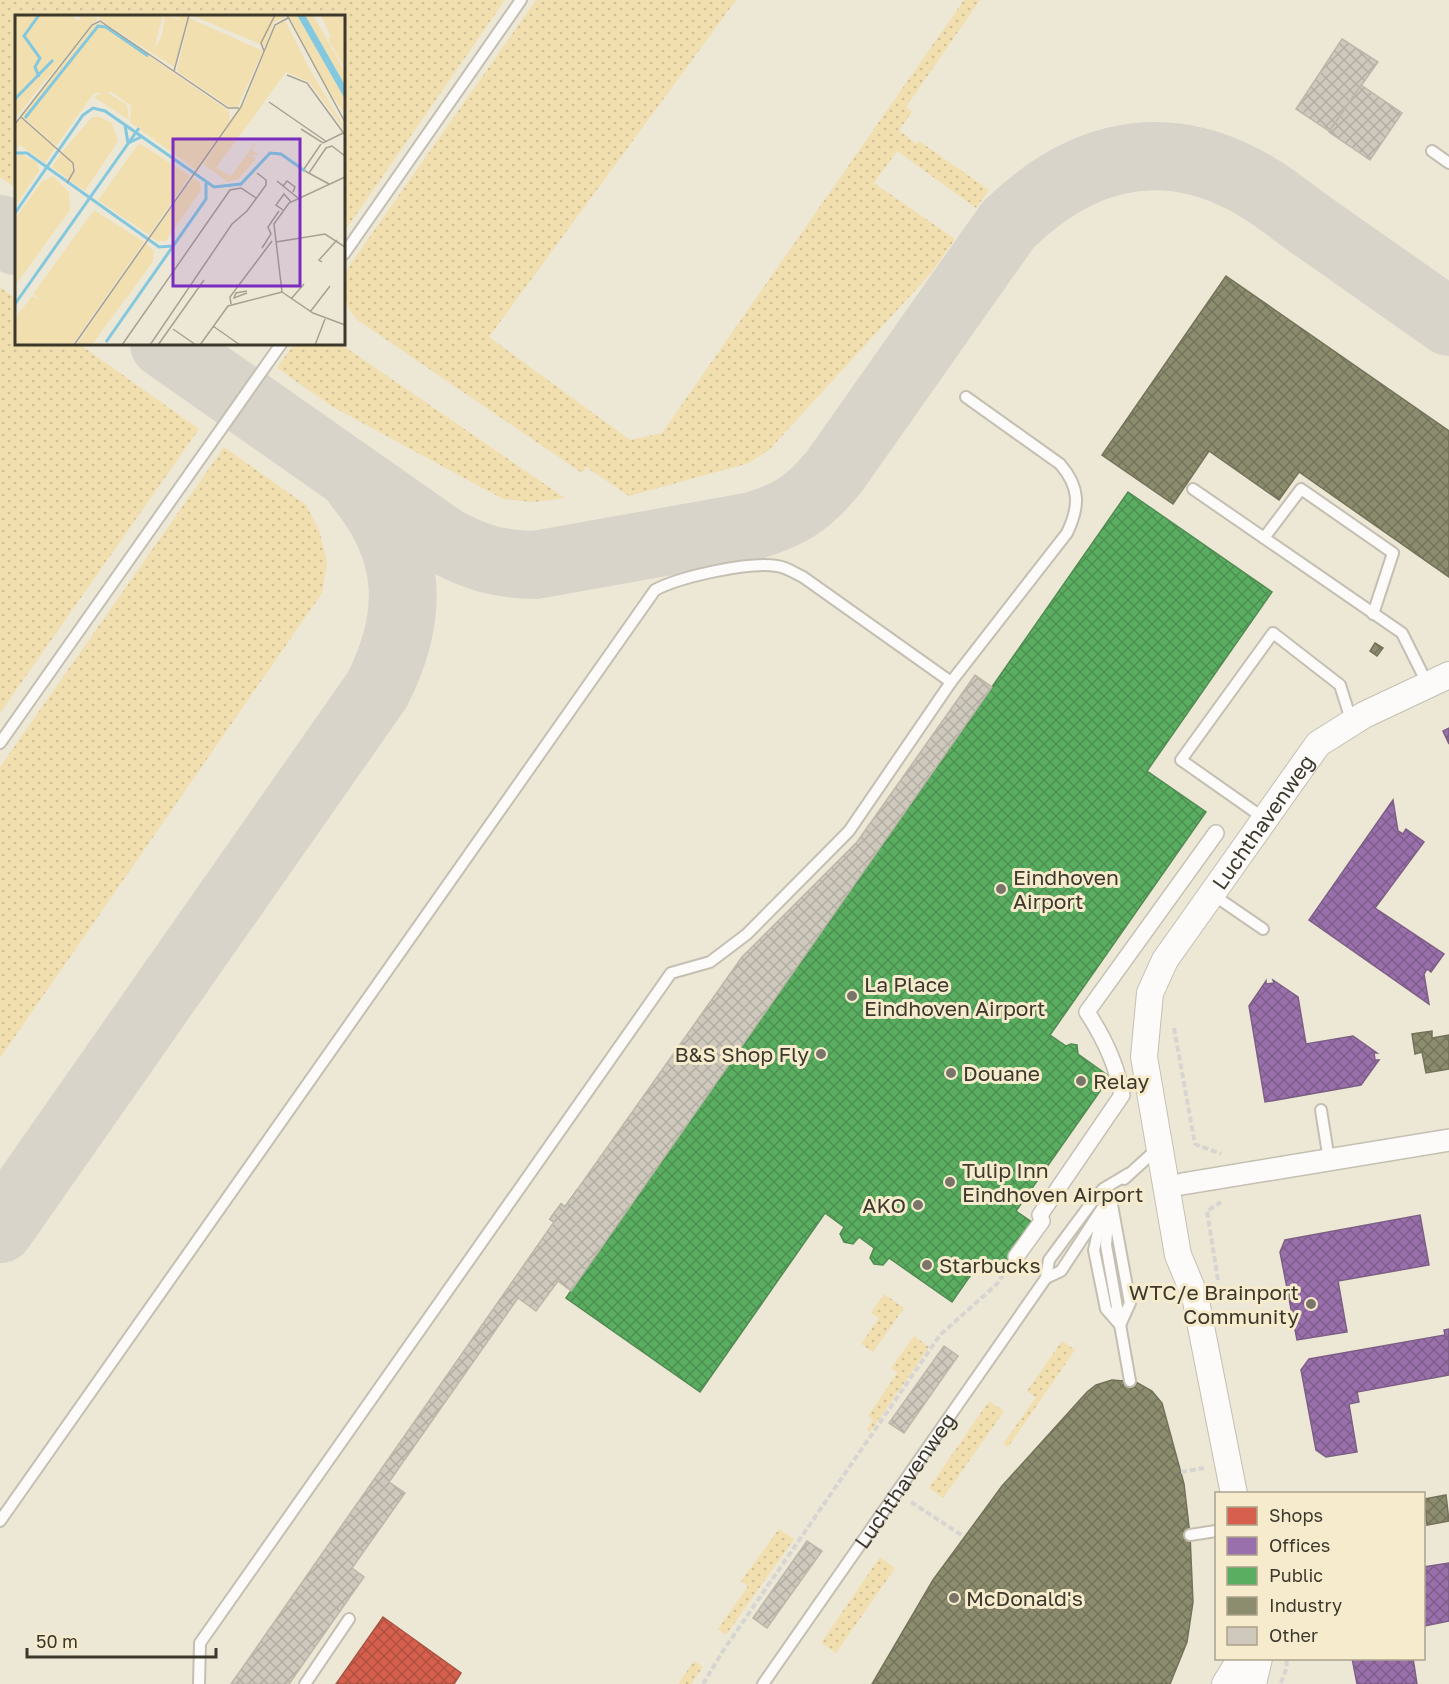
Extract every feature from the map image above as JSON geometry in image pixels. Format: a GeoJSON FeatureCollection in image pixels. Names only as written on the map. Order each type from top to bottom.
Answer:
{"type":"FeatureCollection","features":[{"type":"Feature","properties":{"kind":"street","name":"Luchthavenweg"},"geometry":{"type":"LineString","coordinates":[[1195,1296],[1178,1255],[1144,1057],[1147,1004],[1156,976],[1313,750],[1352,723],[1439,680]]}},
{"type":"Feature","properties":{"kind":"street"},"geometry":{"type":"LineString","coordinates":[[1016,1257],[1042,1221],[1040,1215],[1122,1095],[1118,1070],[1100,1032],[1087,1012],[1216,833]]}},
{"type":"Feature","properties":{"kind":"street","name":"Luchthavenweg"},"geometry":{"type":"LineString","coordinates":[[1147,1031],[1159,1055],[1193,1253],[1195,1296],[1234,1492]]}},
{"type":"Feature","properties":{"kind":"street"},"geometry":{"type":"LineString","coordinates":[[1182,1184],[1449,1140]]}},
{"type":"Feature","properties":{"kind":"street"},"geometry":{"type":"LineString","coordinates":[[1225,1684],[1240,1660]]}},
{"type":"Feature","properties":{"kind":"street"},"geometry":{"type":"LineString","coordinates":[[1253,1684],[1259,1660]]}},
{"type":"Feature","properties":{"kind":"lane"},"geometry":{"type":"LineString","coordinates":[[345,253],[521,0]]}},
{"type":"Feature","properties":{"kind":"lane"},"geometry":{"type":"LineString","coordinates":[[1432,151],[1449,163]]}},
{"type":"Feature","properties":{"kind":"lane"},"geometry":{"type":"LineString","coordinates":[[0,742],[280,345]]}},
{"type":"Feature","properties":{"kind":"lane"},"geometry":{"type":"LineString","coordinates":[[199,1684],[200,1643],[671,973],[710,962],[747,934],[849,831],[951,682],[1067,533],[1076,515],[1075,488],[1060,464],[966,397]]}},
{"type":"Feature","properties":{"kind":"lane"},"geometry":{"type":"LineString","coordinates":[[1193,489],[1402,633],[1439,680]]}},
{"type":"Feature","properties":{"kind":"lane"},"geometry":{"type":"LineString","coordinates":[[1264,538],[1301,489],[1393,553],[1373,614]]}},
{"type":"Feature","properties":{"kind":"lane"},"geometry":{"type":"LineString","coordinates":[[0,1521],[655,590],[674,580],[753,566],[777,566],[803,577],[951,682]]}},
{"type":"Feature","properties":{"kind":"lane"},"geometry":{"type":"LineString","coordinates":[[1265,819],[1181,760],[1272,633],[1340,685],[1352,723]]}},
{"type":"Feature","properties":{"kind":"lane"},"geometry":{"type":"LineString","coordinates":[[1212,894],[1263,929]]}},
{"type":"Feature","properties":{"kind":"lane"},"geometry":{"type":"LineString","coordinates":[[1321,1110],[1329,1160]]}},
{"type":"Feature","properties":{"kind":"lane","name":"Luchthavenweg"},"geometry":{"type":"LineString","coordinates":[[763,1684],[1046,1278],[1061,1270],[1110,1196],[1128,1174],[1159,1147]]}},
{"type":"Feature","properties":{"kind":"lane","name":"Luchthavenweg"},"geometry":{"type":"LineString","coordinates":[[1046,1278],[1048,1260],[1092,1202],[1103,1189],[1128,1174]]}},
{"type":"Feature","properties":{"kind":"lane","name":"Luchthavenweg"},"geometry":{"type":"LineString","coordinates":[[1110,1196],[1130,1303],[1120,1325]]}},
{"type":"Feature","properties":{"kind":"lane","name":"Luchthavenweg"},"geometry":{"type":"LineString","coordinates":[[1110,1196],[1097,1230],[1094,1250],[1106,1309],[1120,1325],[1130,1381]]}},
{"type":"Feature","properties":{"kind":"lane"},"geometry":{"type":"LineString","coordinates":[[1190,1534],[1215,1531]]}},
{"type":"Feature","properties":{"kind":"lane"},"geometry":{"type":"LineString","coordinates":[[305,1684],[350,1619]]}},
{"type":"Feature","properties":{"kind":"path"},"geometry":{"type":"LineString","coordinates":[[1172,1018],[1195,1144],[1226,1157],[1230,1177]]}},
{"type":"Feature","properties":{"kind":"path"},"geometry":{"type":"LineString","coordinates":[[703,1684],[723,1651],[940,1335],[997,1284],[1016,1257]]}},
{"type":"Feature","properties":{"kind":"path"},"geometry":{"type":"LineString","coordinates":[[896,1492],[963,1536]]}},
{"type":"Feature","properties":{"kind":"path"},"geometry":{"type":"LineString","coordinates":[[1281,1684],[1287,1666],[1286,1660]]}},
{"type":"Feature","properties":{"kind":"shaded area"},"geometry":{"type":"Polygon","coordinates":[[[0,0],[505,0],[345,231],[345,15],[15,15],[15,187],[0,177],[0,0]]]}},
{"type":"Feature","properties":{"kind":"shaded area"},"geometry":{"type":"Polygon","coordinates":[[[536,0],[736,0],[489,337],[630,440],[662,433],[964,0],[980,0],[906,107],[912,112],[899,130],[916,144],[919,141],[989,190],[976,208],[897,151],[874,183],[955,239],[931,273],[770,449],[749,463],[629,496],[586,467],[582,473],[359,321],[346,303],[347,269],[536,0]]]}},
{"type":"Feature","properties":{"kind":"shaded area"},"geometry":{"type":"Polygon","coordinates":[[[0,287],[15,298],[15,345],[80,345],[199,429],[0,713],[0,287]]]}},
{"type":"Feature","properties":{"kind":"shaded area"},"geometry":{"type":"Polygon","coordinates":[[[296,345],[342,345],[565,498],[534,502],[503,499],[333,407],[277,368],[292,347],[296,345]]]}},
{"type":"Feature","properties":{"kind":"shaded area"},"geometry":{"type":"Polygon","coordinates":[[[224,447],[306,505],[319,530],[327,561],[322,593],[0,1058],[0,767],[224,447]]]}},
{"type":"Feature","properties":{"kind":"shaded area"},"geometry":{"type":"Polygon","coordinates":[[[884,1294],[904,1308],[873,1352],[861,1344],[879,1318],[871,1313],[884,1294]]]}},
{"type":"Feature","properties":{"kind":"shaded area"},"geometry":{"type":"Polygon","coordinates":[[[914,1336],[929,1347],[870,1432],[867,1429],[873,1420],[868,1416],[897,1373],[891,1368],[914,1336]]]}},
{"type":"Feature","properties":{"kind":"shaded area"},"geometry":{"type":"Polygon","coordinates":[[[1062,1341],[1075,1350],[1008,1447],[1003,1444],[1036,1397],[1027,1391],[1062,1341]]]}},
{"type":"Feature","properties":{"kind":"shaded area"},"geometry":{"type":"Polygon","coordinates":[[[989,1401],[1004,1411],[943,1498],[929,1488],[989,1401]]]}},
{"type":"Feature","properties":{"kind":"shaded area"},"geometry":{"type":"Polygon","coordinates":[[[779,1529],[794,1539],[726,1635],[718,1629],[748,1586],[741,1581],[779,1529]]]}},
{"type":"Feature","properties":{"kind":"shaded area"},"geometry":{"type":"Polygon","coordinates":[[[880,1557],[895,1568],[836,1653],[821,1643],[880,1557]]]}},
{"type":"Feature","properties":{"kind":"shaded area"},"geometry":{"type":"Polygon","coordinates":[[[694,1661],[703,1667],[691,1684],[678,1684],[694,1661]]]}},
{"type":"Feature","properties":{"kind":"building: Shops"},"geometry":{"type":"Polygon","coordinates":[[[383,1617],[461,1673],[454,1684],[336,1684],[383,1617]]]}},
{"type":"Feature","properties":{"kind":"building: Offices"},"geometry":{"type":"Polygon","coordinates":[[[1449,728],[1449,744],[1443,731],[1449,728]]]}},
{"type":"Feature","properties":{"kind":"building: Offices"},"geometry":{"type":"Polygon","coordinates":[[[1393,800],[1398,831],[1403,834],[1406,829],[1424,842],[1375,908],[1444,954],[1431,972],[1427,969],[1424,974],[1429,1004],[1309,920],[1393,800]]]}},
{"type":"Feature","properties":{"kind":"building: Offices"},"geometry":{"type":"Polygon","coordinates":[[[1273,980],[1298,997],[1306,1044],[1353,1036],[1377,1053],[1374,1053],[1375,1060],[1379,1060],[1361,1085],[1265,1102],[1249,1006],[1266,981],[1266,984],[1274,983],[1273,980]]]}},
{"type":"Feature","properties":{"kind":"building: Offices"},"geometry":{"type":"Polygon","coordinates":[[[1420,1215],[1429,1265],[1338,1281],[1347,1332],[1297,1340],[1280,1252],[1285,1240],[1420,1215]]]}},
{"type":"Feature","properties":{"kind":"building: Offices"},"geometry":{"type":"Polygon","coordinates":[[[1449,1329],[1449,1375],[1357,1392],[1359,1402],[1349,1404],[1357,1452],[1326,1457],[1316,1450],[1301,1370],[1309,1359],[1445,1335],[1444,1330],[1449,1329]]]}},
{"type":"Feature","properties":{"kind":"building: Offices"},"geometry":{"type":"Polygon","coordinates":[[[1449,1563],[1449,1621],[1425,1626],[1425,1567],[1449,1563]]]}},
{"type":"Feature","properties":{"kind":"building: Offices"},"geometry":{"type":"Polygon","coordinates":[[[1352,1660],[1413,1660],[1417,1684],[1357,1684],[1352,1660]]]}},
{"type":"Feature","properties":{"kind":"building: Public","name":"Eindhoven Airport"},"geometry":{"type":"Polygon","coordinates":[[[1128,492],[1272,592],[1147,771],[1206,812],[1050,1035],[1066,1046],[1077,1045],[1078,1054],[1110,1077],[1016,1211],[1036,1225],[1002,1273],[982,1259],[952,1302],[889,1258],[883,1265],[874,1264],[870,1258],[874,1248],[859,1237],[853,1244],[844,1242],[840,1234],[844,1227],[825,1213],[700,1392],[566,1298],[597,1252],[550,1219],[561,1204],[565,1207],[577,1190],[585,1196],[573,1213],[608,1237],[1128,492]]]}},
{"type":"Feature","properties":{"kind":"building: Industry"},"geometry":{"type":"Polygon","coordinates":[[[1226,276],[1449,431],[1449,577],[1299,472],[1279,500],[1209,451],[1173,504],[1102,455],[1226,276]]]}},
{"type":"Feature","properties":{"kind":"building: Industry"},"geometry":{"type":"Polygon","coordinates":[[[1375,643],[1383,648],[1377,656],[1370,651],[1375,643]]]}},
{"type":"Feature","properties":{"kind":"building: Industry"},"geometry":{"type":"Polygon","coordinates":[[[1432,1031],[1432,1038],[1449,1035],[1449,1069],[1426,1073],[1422,1052],[1415,1054],[1412,1034],[1432,1031]]]}},
{"type":"Feature","properties":{"kind":"building: Industry"},"geometry":{"type":"Polygon","coordinates":[[[1112,1380],[1136,1382],[1152,1391],[1162,1403],[1184,1484],[1190,1535],[1193,1602],[1187,1642],[1170,1684],[872,1684],[933,1580],[1002,1486],[1087,1392],[1096,1385],[1112,1380]]]}},
{"type":"Feature","properties":{"kind":"building: Industry"},"geometry":{"type":"Polygon","coordinates":[[[1446,1495],[1449,1521],[1427,1525],[1425,1499],[1446,1495]]]}},
{"type":"Feature","properties":{"kind":"building: Other"},"geometry":{"type":"Polygon","coordinates":[[[1342,39],[1378,62],[1329,131],[1296,109],[1342,39]]]}},
{"type":"Feature","properties":{"kind":"building: Other"},"geometry":{"type":"Polygon","coordinates":[[[1361,85],[1402,113],[1370,160],[1329,132],[1361,85]]]}},
{"type":"Feature","properties":{"kind":"building: Other"},"geometry":{"type":"Polygon","coordinates":[[[975,675],[992,687],[571,1291],[558,1281],[536,1311],[518,1298],[389,1482],[405,1493],[352,1568],[364,1577],[289,1684],[231,1684],[554,1222],[550,1219],[561,1204],[565,1207],[742,957],[857,842],[975,675]]]}},
{"type":"Feature","properties":{"kind":"building: Other"},"geometry":{"type":"Polygon","coordinates":[[[944,1346],[958,1356],[904,1433],[889,1423],[944,1346]]]}},
{"type":"Feature","properties":{"kind":"building: Other"},"geometry":{"type":"Polygon","coordinates":[[[807,1541],[822,1551],[767,1628],[753,1618],[807,1541]]]}},
{"type":"Feature","properties":{"kind":"taxiway"},"geometry":{"type":"LineString","coordinates":[[165,345],[445,541],[488,559],[535,565],[753,526],[789,512],[807,500],[834,472],[1008,225],[1059,184],[1087,170],[1115,161],[1145,156],[1175,157],[1207,164],[1239,177],[1270,195],[1449,322]]}},
{"type":"Feature","properties":{"kind":"taxiway"},"geometry":{"type":"LineString","coordinates":[[0,229],[15,240]]}},
{"type":"Feature","properties":{"kind":"taxiway"},"geometry":{"type":"LineString","coordinates":[[0,1229],[377,690],[398,636],[402,610],[402,584],[398,559],[390,534],[376,509],[358,485]]}},
{"type":"Feature","properties":{"kind":"place","name":"Eindhoven Airport"},"geometry":{"type":"Point","coordinates":[1001,889]}},
{"type":"Feature","properties":{"kind":"place","name":"La Place Eindhoven Airport"},"geometry":{"type":"Point","coordinates":[852,996]}},
{"type":"Feature","properties":{"kind":"place","name":"B&S Shop Fly"},"geometry":{"type":"Point","coordinates":[821,1054]}},
{"type":"Feature","properties":{"kind":"place","name":"Douane"},"geometry":{"type":"Point","coordinates":[951,1073]}},
{"type":"Feature","properties":{"kind":"place","name":"Relay"},"geometry":{"type":"Point","coordinates":[1081,1081]}},
{"type":"Feature","properties":{"kind":"place","name":"Tulip Inn Eindhoven Airport"},"geometry":{"type":"Point","coordinates":[950,1182]}},
{"type":"Feature","properties":{"kind":"place","name":"AKO"},"geometry":{"type":"Point","coordinates":[918,1205]}},
{"type":"Feature","properties":{"kind":"place","name":"Starbucks"},"geometry":{"type":"Point","coordinates":[927,1265]}},
{"type":"Feature","properties":{"kind":"place","name":"WTC/e Brainport Community"},"geometry":{"type":"Point","coordinates":[1311,1304]}},
{"type":"Feature","properties":{"kind":"place","name":"McDonald's"},"geometry":{"type":"Point","coordinates":[954,1598]}}]}
